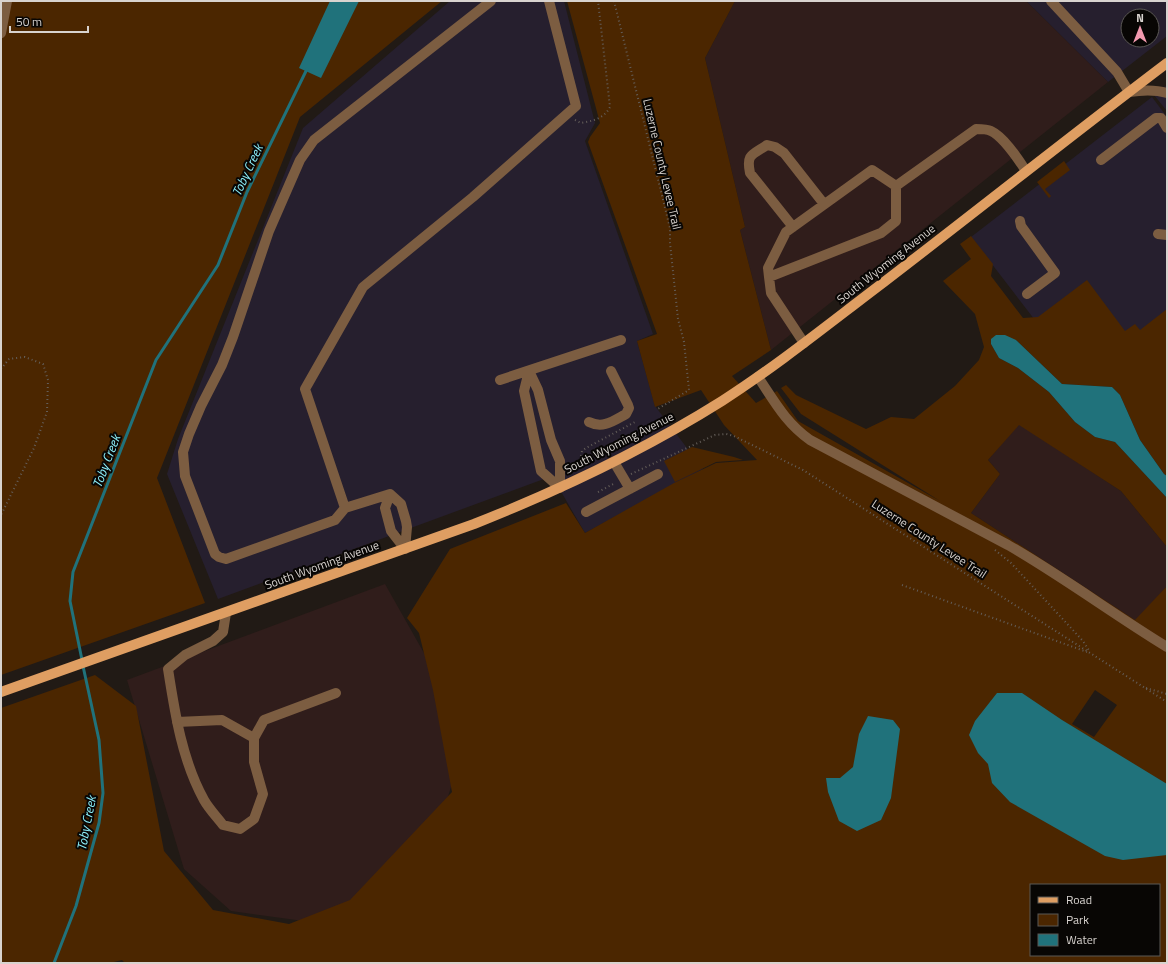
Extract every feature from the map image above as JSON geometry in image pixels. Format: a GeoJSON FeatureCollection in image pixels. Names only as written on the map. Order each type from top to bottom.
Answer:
{"type":"FeatureCollection","features":[{"type":"Feature","properties":{"kind":"main road","name":"South Wyoming Avenue"},"geometry":{"type":"LineString","coordinates":[[1,692],[405,550],[474,524],[560,488],[614,462],[686,423],[758,377],[1167,63]]}},
{"type":"Feature","properties":{"kind":"street"},"geometry":{"type":"LineString","coordinates":[[1,33],[7,1]]}},
{"type":"Feature","properties":{"kind":"street"},"geometry":{"type":"LineString","coordinates":[[390,494],[345,508],[335,520],[226,558],[220,557],[215,554],[185,476],[183,452],[201,406],[222,365],[269,231],[300,160],[314,140],[491,1]]}},
{"type":"Feature","properties":{"kind":"street"},"geometry":{"type":"LineString","coordinates":[[345,508],[305,389],[364,287],[473,197],[576,106],[549,1]]}},
{"type":"Feature","properties":{"kind":"street"},"geometry":{"type":"LineString","coordinates":[[1051,1],[1117,72],[1129,92],[1152,90],[1167,93]]}},
{"type":"Feature","properties":{"kind":"street"},"geometry":{"type":"LineString","coordinates":[[1101,160],[1156,118],[1160,118],[1167,128]]}},
{"type":"Feature","properties":{"kind":"street"},"geometry":{"type":"LineString","coordinates":[[896,186],[976,129],[990,131],[998,135],[1026,171]]}},
{"type":"Feature","properties":{"kind":"street"},"geometry":{"type":"LineString","coordinates":[[793,226],[750,173],[748,163],[750,156],[767,145],[775,147],[784,153],[824,204]]}},
{"type":"Feature","properties":{"kind":"street"},"geometry":{"type":"LineString","coordinates":[[804,343],[771,293],[768,268],[786,232],[872,170],[896,186]]}},
{"type":"Feature","properties":{"kind":"street"},"geometry":{"type":"LineString","coordinates":[[769,277],[881,233],[896,221],[896,186]]}},
{"type":"Feature","properties":{"kind":"street"},"geometry":{"type":"LineString","coordinates":[[1020,221],[1021,226],[1055,273],[1027,294]]}},
{"type":"Feature","properties":{"kind":"street"},"geometry":{"type":"LineString","coordinates":[[500,380],[621,340]]}},
{"type":"Feature","properties":{"kind":"street"},"geometry":{"type":"LineString","coordinates":[[529,371],[538,390],[551,440],[560,461],[560,488]]}},
{"type":"Feature","properties":{"kind":"street"},"geometry":{"type":"LineString","coordinates":[[529,371],[524,391],[541,471],[560,488]]}},
{"type":"Feature","properties":{"kind":"street"},"geometry":{"type":"LineString","coordinates":[[589,422],[596,425],[604,425],[626,414],[628,411],[628,405],[611,371]]}},
{"type":"Feature","properties":{"kind":"street"},"geometry":{"type":"LineString","coordinates":[[758,377],[786,419],[796,430],[810,440],[1019,551],[1167,647]]}},
{"type":"Feature","properties":{"kind":"street"},"geometry":{"type":"LineString","coordinates":[[614,462],[630,489]]}},
{"type":"Feature","properties":{"kind":"street"},"geometry":{"type":"LineString","coordinates":[[586,512],[658,474]]}},
{"type":"Feature","properties":{"kind":"street"},"geometry":{"type":"LineString","coordinates":[[390,494],[385,508],[391,531],[405,550]]}},
{"type":"Feature","properties":{"kind":"street"},"geometry":{"type":"LineString","coordinates":[[390,494],[401,504],[407,526],[405,550]]}},
{"type":"Feature","properties":{"kind":"street"},"geometry":{"type":"LineString","coordinates":[[226,613],[223,632],[213,641],[186,655],[168,669],[176,722],[184,753],[193,777],[205,801],[223,825],[240,829],[254,819],[263,794],[254,762],[254,738],[264,720],[336,693]]}},
{"type":"Feature","properties":{"kind":"street"},"geometry":{"type":"LineString","coordinates":[[176,722],[222,720],[254,738]]}},
{"type":"Feature","properties":{"kind":"path"},"geometry":{"type":"LineString","coordinates":[[568,114],[580,123],[602,117],[610,107],[598,1]]}},
{"type":"Feature","properties":{"kind":"path","name":"Luzerne County Levee Trail"},"geometry":{"type":"LineString","coordinates":[[614,1],[670,228],[670,243],[678,319],[684,342],[689,390],[656,410]]}},
{"type":"Feature","properties":{"kind":"path"},"geometry":{"type":"LineString","coordinates":[[1,369],[9,359],[25,357],[43,364],[48,380],[47,412],[34,448],[1,515]]}},
{"type":"Feature","properties":{"kind":"path"},"geometry":{"type":"LineString","coordinates":[[581,456],[582,452],[586,448],[635,422]]}},
{"type":"Feature","properties":{"kind":"path","name":"Luzerne County Levee Trail"},"geometry":{"type":"LineString","coordinates":[[628,476],[715,435],[726,434],[734,436],[803,470],[1167,702]]}},
{"type":"Feature","properties":{"kind":"path"},"geometry":{"type":"LineString","coordinates":[[598,492],[616,482]]}},
{"type":"Feature","properties":{"kind":"path"},"geometry":{"type":"LineString","coordinates":[[991,548],[1011,563],[1083,641],[1091,653]]}},
{"type":"Feature","properties":{"kind":"path"},"geometry":{"type":"LineString","coordinates":[[902,585],[1091,653]]}},
{"type":"Feature","properties":{"kind":"path"},"geometry":{"type":"LineString","coordinates":[[1143,686],[1167,694]]}},
{"type":"Feature","properties":{"kind":"shaded area"},"geometry":{"type":"Polygon","coordinates":[[[450,1],[564,1],[595,123],[585,141],[653,334],[637,341],[655,406],[703,469],[585,533],[552,476],[218,599],[167,474],[178,439],[303,128],[450,1]]]}},
{"type":"Feature","properties":{"kind":"shaded area"},"geometry":{"type":"Polygon","coordinates":[[[735,1],[1026,1],[1108,82],[771,350],[740,230],[745,227],[705,58],[735,1]]]}},
{"type":"Feature","properties":{"kind":"shaded area"},"geometry":{"type":"Polygon","coordinates":[[[1026,1],[1167,1],[1167,36],[1160,41],[1160,8],[1120,8],[1120,48],[1152,48],[1108,82],[1026,1]]]}},
{"type":"Feature","properties":{"kind":"shaded area"},"geometry":{"type":"Polygon","coordinates":[[[1167,85],[1167,111],[1154,95],[1167,85]]]}},
{"type":"Feature","properties":{"kind":"shaded area"},"geometry":{"type":"Polygon","coordinates":[[[1152,97],[1167,117],[1167,328],[1128,358],[1041,328],[971,237],[1152,97]]]}},
{"type":"Feature","properties":{"kind":"shaded area"},"geometry":{"type":"Polygon","coordinates":[[[1019,424],[1121,491],[1167,547],[1167,586],[1136,621],[971,513],[1000,474],[988,460],[1019,424]]]}},
{"type":"Feature","properties":{"kind":"shaded area"},"geometry":{"type":"Polygon","coordinates":[[[385,584],[433,669],[454,777],[435,839],[355,928],[231,911],[184,869],[127,680],[385,584]]]}},
{"type":"Feature","properties":{"kind":"green space"},"geometry":{"type":"Polygon","coordinates":[[[1,1],[442,1],[300,117],[157,478],[205,603],[1,675],[1,1]]]}},
{"type":"Feature","properties":{"kind":"green space"},"geometry":{"type":"Polygon","coordinates":[[[567,1],[735,1],[705,58],[745,227],[740,230],[771,350],[732,376],[756,403],[777,391],[798,421],[940,501],[801,414],[781,388],[786,385],[796,395],[866,429],[891,417],[914,419],[955,386],[979,360],[984,347],[975,314],[943,281],[971,259],[960,244],[971,236],[993,264],[991,276],[1023,318],[1038,317],[1087,280],[1125,331],[1135,324],[1140,330],[1167,309],[1167,476],[1164,474],[1140,440],[1120,395],[1112,387],[1062,384],[1016,340],[991,344],[999,358],[1018,368],[1049,392],[1075,422],[1095,437],[1115,442],[1167,498],[1167,547],[1121,491],[1019,425],[988,460],[1000,474],[971,513],[1135,620],[1167,586],[1167,963],[125,963],[122,960],[110,963],[1,963],[1,708],[95,675],[136,706],[164,851],[213,910],[289,924],[350,900],[452,792],[433,690],[419,633],[407,618],[450,549],[566,503],[585,533],[674,483],[716,463],[757,460],[724,425],[701,390],[655,407],[637,341],[657,334],[588,142],[600,123],[567,1]],[[1095,690],[1072,724],[1094,737],[1117,705],[1095,690]]]}},
{"type":"Feature","properties":{"kind":"green space"},"geometry":{"type":"Polygon","coordinates":[[[1064,161],[1070,170],[1045,189],[1051,196],[1049,198],[1037,182],[1064,161]]]}},
{"type":"Feature","properties":{"kind":"green space"},"geometry":{"type":"Polygon","coordinates":[[[692,447],[743,460],[716,462],[675,482],[664,461],[692,447]]]}},
{"type":"Feature","properties":{"kind":"water"},"geometry":{"type":"Polygon","coordinates":[[[330,1],[359,1],[321,78],[299,68],[330,1]]]}},
{"type":"Feature","properties":{"kind":"water"},"geometry":{"type":"Polygon","coordinates":[[[996,335],[1005,335],[1016,340],[1062,384],[1112,387],[1120,395],[1140,440],[1164,474],[1167,476],[1167,498],[1115,442],[1095,437],[1075,422],[1049,392],[1018,368],[999,358],[991,344],[991,339],[996,335]]]}},
{"type":"Feature","properties":{"kind":"water"},"geometry":{"type":"Polygon","coordinates":[[[997,693],[1022,693],[1062,720],[1167,784],[1167,855],[1123,860],[1105,856],[1010,802],[992,783],[988,764],[978,753],[969,735],[975,721],[997,693]]]}},
{"type":"Feature","properties":{"kind":"water"},"geometry":{"type":"Polygon","coordinates":[[[868,716],[893,720],[900,729],[891,798],[881,820],[857,831],[839,821],[828,792],[826,778],[840,778],[853,767],[859,734],[868,716]]]}},
{"type":"Feature","properties":{"kind":"waterway","name":"Toby Creek"},"geometry":{"type":"LineString","coordinates":[[82,660],[70,601],[73,572],[156,360],[218,265],[247,192],[307,69]]}},
{"type":"Feature","properties":{"kind":"waterway","name":"Toby Creek"},"geometry":{"type":"LineString","coordinates":[[54,963],[76,906],[99,823],[103,793],[99,740],[83,666]]}}]}
